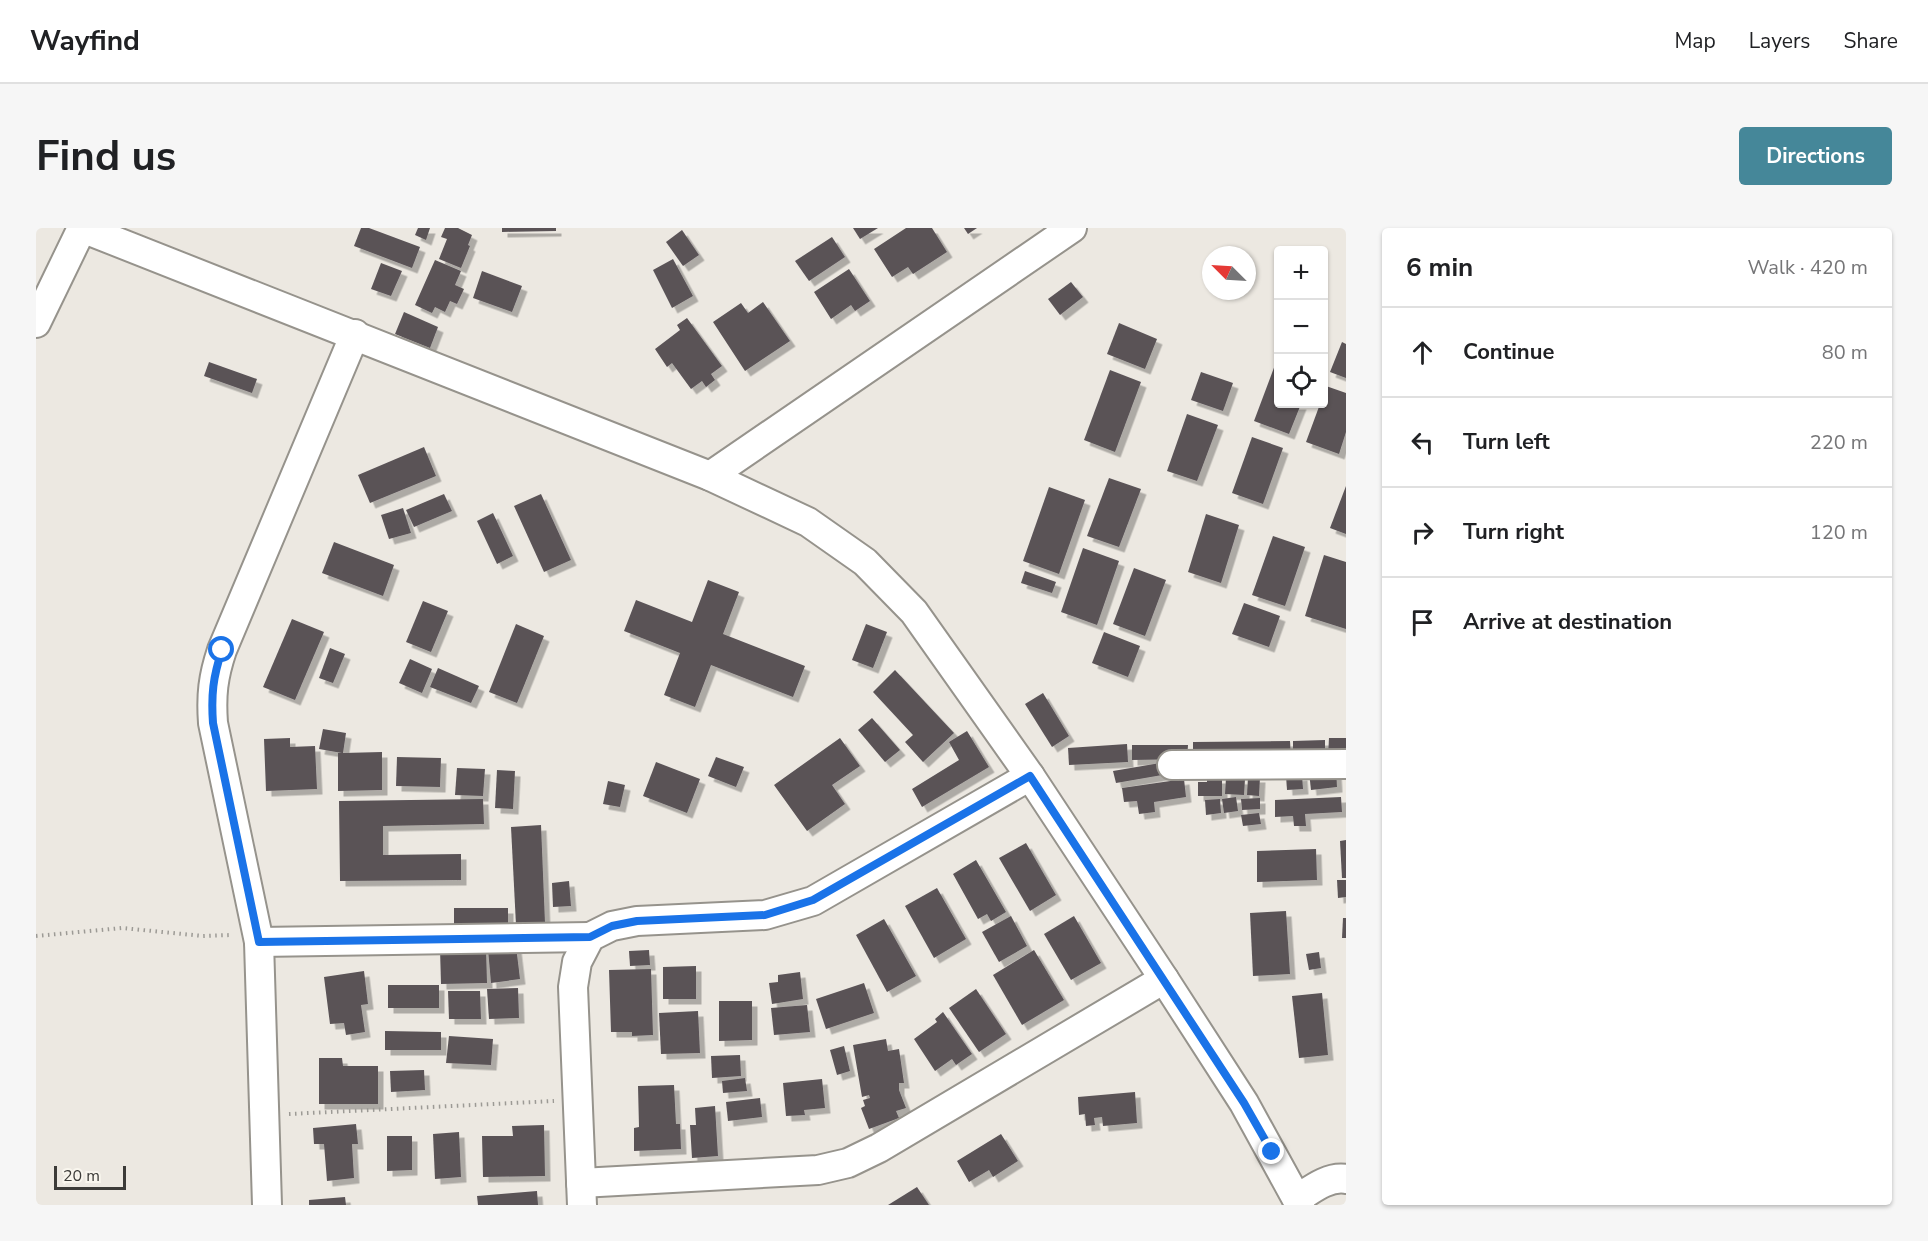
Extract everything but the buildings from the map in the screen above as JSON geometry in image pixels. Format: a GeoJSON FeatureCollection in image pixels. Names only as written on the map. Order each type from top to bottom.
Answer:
{"type":"FeatureCollection","features":[{"type":"Feature","properties":{"kind":"street"},"geometry":{"type":"LineString","coordinates":[[36,323],[82,228],[710,476],[808,522],[865,562],[914,612],[1030,776],[1164,980],[1244,1103],[1299,1202],[1323,1183],[1346,1179]]}},
{"type":"Feature","properties":{"kind":"street"},"geometry":{"type":"LineString","coordinates":[[710,476],[1072,228]]}},
{"type":"Feature","properties":{"kind":"street"},"geometry":{"type":"LineString","coordinates":[[267,1205],[258,938],[213,723],[211,697],[214,674],[226,639],[355,334]]}},
{"type":"Feature","properties":{"kind":"street"},"geometry":{"type":"LineString","coordinates":[[1172,765],[1346,764]]}},
{"type":"Feature","properties":{"kind":"street"},"geometry":{"type":"LineString","coordinates":[[258,938],[590,937],[612,926],[637,921],[765,915],[813,900],[1030,776]]}},
{"type":"Feature","properties":{"kind":"street"},"geometry":{"type":"LineString","coordinates":[[590,937],[577,962],[573,987],[581,1194],[818,1170],[849,1163],[879,1148],[1164,980]]}},
{"type":"Feature","properties":{"kind":"path"},"geometry":{"type":"LineString","coordinates":[[36,936],[122,928],[203,936],[258,938]]}},
{"type":"Feature","properties":{"kind":"path"},"geometry":{"type":"LineString","coordinates":[[264,1115],[578,1100]]}},
{"type":"Feature","properties":{"kind":"route"},"geometry":{"type":"LineString","coordinates":[[222,650],[214,674],[211,697],[213,723],[259,942],[590,937],[612,926],[637,921],[765,915],[813,900],[1030,776],[1244,1103],[1272,1152]]}}]}
